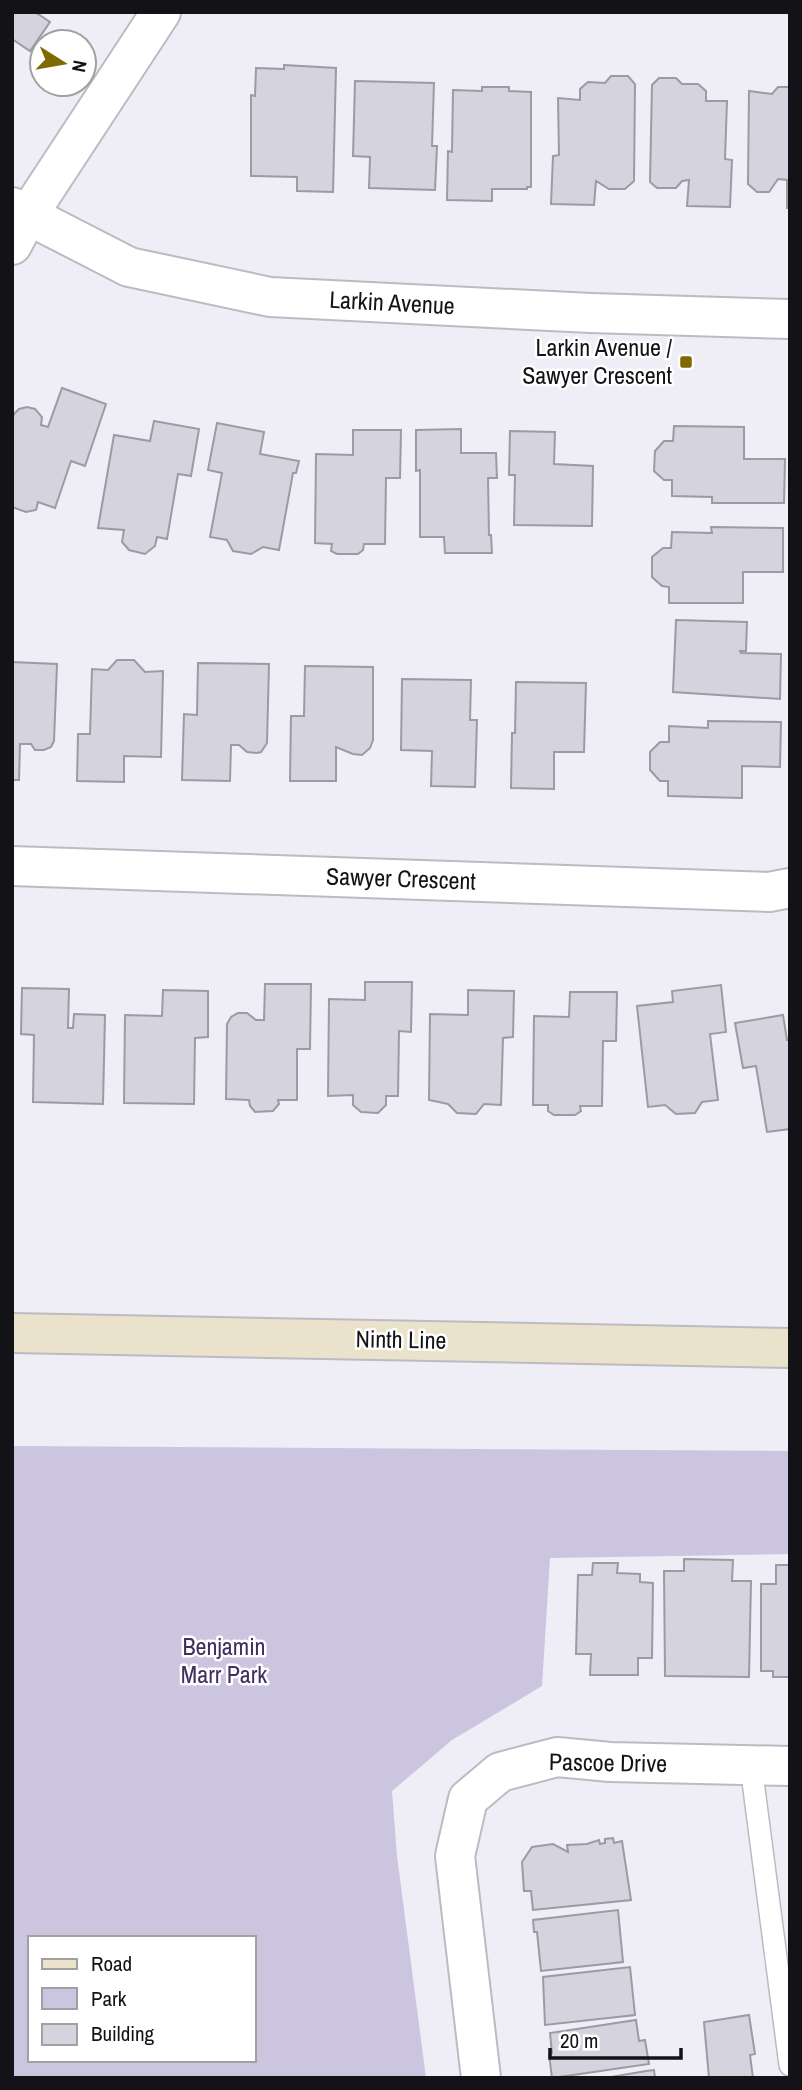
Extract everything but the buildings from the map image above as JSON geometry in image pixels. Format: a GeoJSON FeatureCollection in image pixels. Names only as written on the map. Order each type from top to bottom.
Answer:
{"type":"FeatureCollection","features":[{"type":"Feature","properties":{"kind":"main road","name":"Ninth Line"},"geometry":{"type":"LineString","coordinates":[[12,1334],[790,1348]]}},
{"type":"Feature","properties":{"kind":"street"},"geometry":{"type":"LineString","coordinates":[[17,222],[161,12]]}},
{"type":"Feature","properties":{"kind":"street","name":"Larkin Avenue"},"geometry":{"type":"LineString","coordinates":[[17,222],[129,267],[270,297],[591,313],[790,319]]}},
{"type":"Feature","properties":{"kind":"street","name":"Sawyer Crescent"},"geometry":{"type":"LineString","coordinates":[[12,866],[769,892],[790,888]]}},
{"type":"Feature","properties":{"kind":"street","name":"Pascoe Drive"},"geometry":{"type":"LineString","coordinates":[[481,2078],[455,1856],[468,1798],[500,1772],[557,1757],[610,1762],[790,1766]]}},
{"type":"Feature","properties":{"kind":"lane"},"geometry":{"type":"LineString","coordinates":[[751,1766],[790,2065]]}},
{"type":"Feature","properties":{"kind":"green space","name":"Benjamin Marr Park"},"geometry":{"type":"Polygon","coordinates":[[[12,1446],[790,1451],[790,1554],[550,1558],[542,1686],[452,1740],[392,1791],[397,1856],[426,2078],[12,2078],[12,1446]]]}},
{"type":"Feature","properties":{"kind":"place","name":"Larkin Avenue / Sawyer Crescent"},"geometry":{"type":"Point","coordinates":[686,362]}}]}
